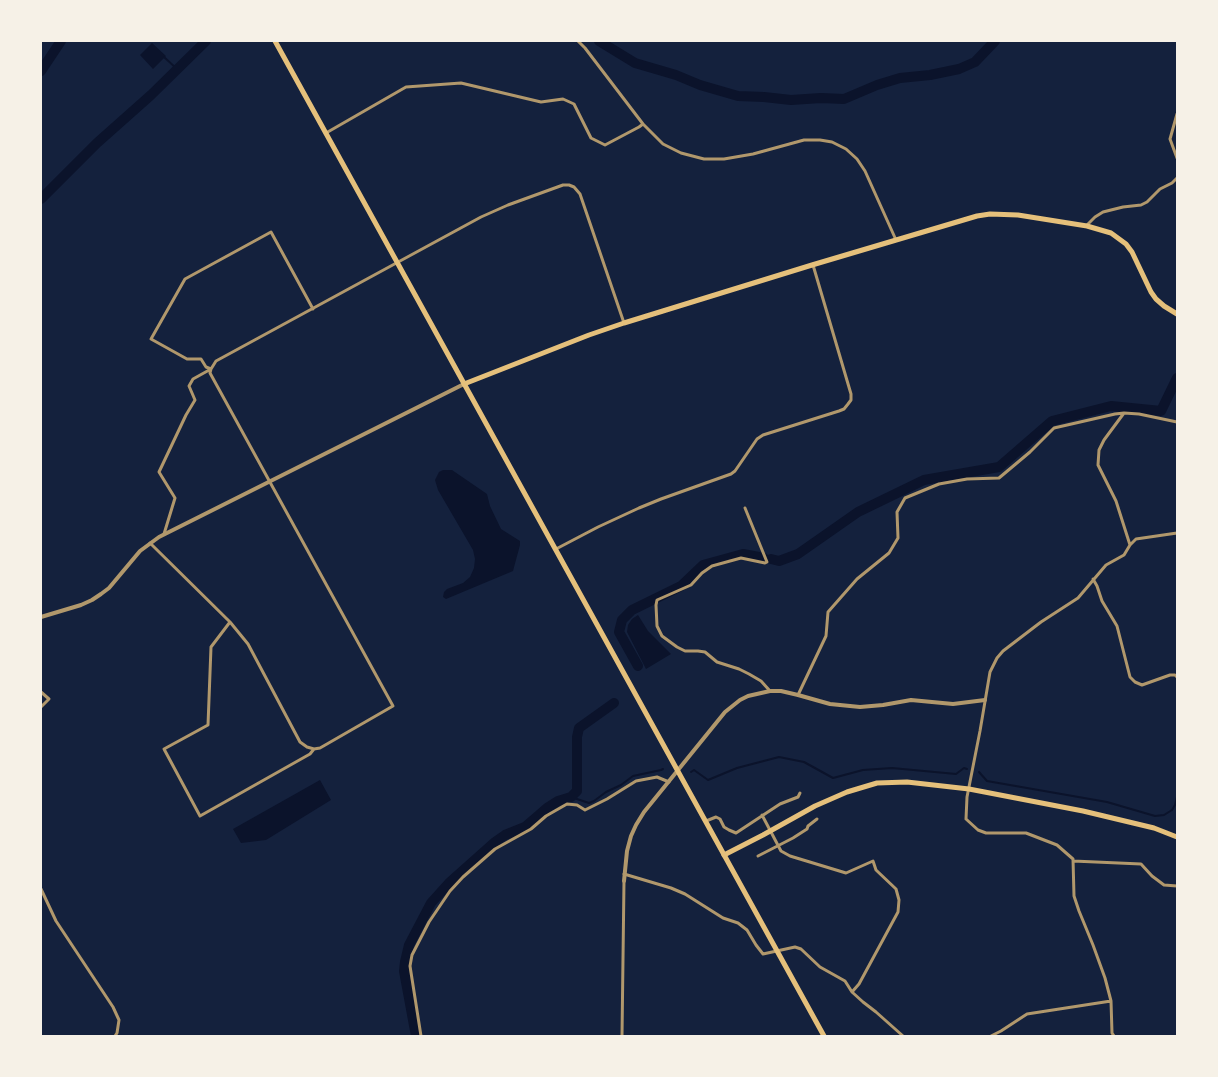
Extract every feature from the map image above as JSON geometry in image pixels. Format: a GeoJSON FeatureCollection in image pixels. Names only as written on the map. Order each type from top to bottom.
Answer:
{"type":"FeatureCollection","features":[{"type":"Feature","properties":{"kind":"main road"},"geometry":{"type":"LineString","coordinates":[[276,41],[824,1036]]}},
{"type":"Feature","properties":{"kind":"main road"},"geometry":{"type":"LineString","coordinates":[[464,384],[624,323],[812,265],[977,216],[990,214],[1018,215],[1087,226],[1110,233],[1126,244],[1132,252],[1156,299],[1177,314]]}},
{"type":"Feature","properties":{"kind":"main road"},"geometry":{"type":"LineString","coordinates":[[724,855],[815,806],[847,792],[877,783],[906,782],[969,789],[1083,811],[1154,828],[1177,837]]}},
{"type":"Feature","properties":{"kind":"street"},"geometry":{"type":"LineString","coordinates":[[578,41],[596,61],[643,124],[663,144],[681,153],[704,159],[724,159],[753,154],[804,140],[832,142],[846,149],[857,159],[865,171],[896,240]]}},
{"type":"Feature","properties":{"kind":"street"},"geometry":{"type":"LineString","coordinates":[[326,133],[406,87],[461,83],[542,102],[564,99],[574,104],[591,138],[605,145],[643,124]]}},
{"type":"Feature","properties":{"kind":"street"},"geometry":{"type":"LineString","coordinates":[[1177,114],[1170,139],[1177,158]]}},
{"type":"Feature","properties":{"kind":"street"},"geometry":{"type":"LineString","coordinates":[[1087,226],[1095,217],[1104,212],[1122,207],[1141,205],[1147,202],[1177,178]]}},
{"type":"Feature","properties":{"kind":"street"},"geometry":{"type":"LineString","coordinates":[[150,543],[230,622],[248,644],[300,742],[307,747],[320,748],[393,706],[210,374],[216,361],[481,217],[563,185],[574,186],[580,194],[624,323]]}},
{"type":"Feature","properties":{"kind":"street"},"geometry":{"type":"LineString","coordinates":[[211,369],[206,367],[201,359],[187,359],[151,339],[185,278],[271,232],[313,309]]}},
{"type":"Feature","properties":{"kind":"street"},"geometry":{"type":"LineString","coordinates":[[555,549],[639,508],[731,474],[757,439],[763,435],[844,409],[851,400],[851,394],[812,265]]}},
{"type":"Feature","properties":{"kind":"street"},"geometry":{"type":"LineString","coordinates":[[164,534],[175,498],[159,472],[195,400],[189,386],[193,379],[211,369]]}},
{"type":"Feature","properties":{"kind":"street"},"geometry":{"type":"LineString","coordinates":[[41,617],[81,605],[101,594],[109,588],[140,552],[164,534],[464,384]]}},
{"type":"Feature","properties":{"kind":"street"},"geometry":{"type":"LineString","coordinates":[[798,695],[826,636],[828,612],[857,579],[888,553],[898,538],[897,512],[906,498],[939,484],[967,479],[999,478],[1030,452],[1054,428],[1124,413],[1139,414],[1177,422]]}},
{"type":"Feature","properties":{"kind":"street"},"geometry":{"type":"LineString","coordinates":[[1124,413],[1104,440],[1099,450],[1098,465],[1116,501],[1130,545]]}},
{"type":"Feature","properties":{"kind":"street"},"geometry":{"type":"LineString","coordinates":[[745,508],[767,562],[741,558],[712,566],[702,573],[691,585],[657,600],[657,626],[662,636],[677,647],[685,651],[705,652],[717,662],[739,668],[761,681],[770,691]]}},
{"type":"Feature","properties":{"kind":"street"},"geometry":{"type":"LineString","coordinates":[[1114,1036],[1112,1033],[1111,1001],[1105,978],[1074,896],[1073,859],[1057,845],[1026,833],[986,833],[978,830],[966,819],[969,789],[990,672],[996,658],[1041,622],[1078,598],[1106,565],[1124,555],[1136,539],[1177,533]]}},
{"type":"Feature","properties":{"kind":"street"},"geometry":{"type":"LineString","coordinates":[[1093,579],[1102,601],[1117,626],[1130,677],[1142,685],[1170,675],[1177,677]]}},
{"type":"Feature","properties":{"kind":"street"},"geometry":{"type":"LineString","coordinates":[[230,622],[211,647],[208,725],[164,749],[200,816],[310,754],[314,749]]}},
{"type":"Feature","properties":{"kind":"street"},"geometry":{"type":"LineString","coordinates":[[622,1036],[624,874],[631,836],[651,802],[732,705],[748,696],[770,691],[781,691],[830,704],[860,707],[911,700],[953,704],[985,700]]}},
{"type":"Feature","properties":{"kind":"street"},"geometry":{"type":"LineString","coordinates":[[41,692],[49,699],[41,707]]}},
{"type":"Feature","properties":{"kind":"street"},"geometry":{"type":"LineString","coordinates":[[421,1036],[410,966],[412,955],[429,922],[450,891],[463,877],[495,849],[531,829],[546,816],[567,804],[577,805],[585,810],[636,781],[657,777],[669,782]]}},
{"type":"Feature","properties":{"kind":"street"},"geometry":{"type":"LineString","coordinates":[[706,821],[716,817],[720,819],[724,827],[736,833],[780,804],[798,797],[800,792]]}},
{"type":"Feature","properties":{"kind":"street"},"geometry":{"type":"LineString","coordinates":[[762,815],[781,851],[790,856],[846,873],[873,861],[876,870],[896,889],[899,900],[898,912],[859,984],[852,992]]}},
{"type":"Feature","properties":{"kind":"street"},"geometry":{"type":"LineString","coordinates":[[758,856],[807,829],[817,819]]}},
{"type":"Feature","properties":{"kind":"street"},"geometry":{"type":"LineString","coordinates":[[1073,861],[1141,864],[1164,885],[1177,886]]}},
{"type":"Feature","properties":{"kind":"street"},"geometry":{"type":"LineString","coordinates":[[624,874],[685,894],[723,918],[738,923],[747,930],[764,954],[794,948],[801,949],[820,967],[845,981],[852,992],[903,1036]]}},
{"type":"Feature","properties":{"kind":"street"},"geometry":{"type":"LineString","coordinates":[[41,889],[60,928],[114,1007],[119,1020],[115,1036]]}},
{"type":"Feature","properties":{"kind":"street"},"geometry":{"type":"LineString","coordinates":[[991,1036],[1027,1014],[1111,1001]]}},
{"type":"Feature","properties":{"kind":"water"},"geometry":{"type":"Polygon","coordinates":[[[152,43],[166,56],[153,69],[140,55],[152,43]]]}},
{"type":"Feature","properties":{"kind":"water"},"geometry":{"type":"Polygon","coordinates":[[[452,470],[487,494],[490,506],[501,529],[520,541],[513,571],[446,599],[443,597],[447,589],[463,583],[470,577],[475,559],[473,550],[438,490],[435,480],[439,472],[452,470]]]}},
{"type":"Feature","properties":{"kind":"water"},"geometry":{"type":"Polygon","coordinates":[[[638,615],[648,631],[671,654],[646,669],[627,632],[628,625],[638,615]]]}},
{"type":"Feature","properties":{"kind":"water"},"geometry":{"type":"Polygon","coordinates":[[[320,780],[331,800],[266,840],[241,843],[233,829],[320,780]]]}},
{"type":"Feature","properties":{"kind":"waterway"},"geometry":{"type":"LineString","coordinates":[[41,71],[61,41]]}},
{"type":"Feature","properties":{"kind":"waterway"},"geometry":{"type":"LineString","coordinates":[[41,199],[97,143],[151,95],[206,41]]}},
{"type":"Feature","properties":{"kind":"waterway"},"geometry":{"type":"LineString","coordinates":[[599,41],[635,63],[676,75],[700,85],[738,96],[791,100],[844,99],[877,85],[900,78],[930,75],[959,69],[975,62],[995,41]]}},
{"type":"Feature","properties":{"kind":"waterway"},"geometry":{"type":"LineString","coordinates":[[164,57],[177,69]]}},
{"type":"Feature","properties":{"kind":"waterway"},"geometry":{"type":"LineString","coordinates":[[771,559],[779,561],[798,554],[858,512],[924,480],[999,467],[1052,421],[1111,406],[1161,411],[1177,378]]}},
{"type":"Feature","properties":{"kind":"waterway"},"geometry":{"type":"LineString","coordinates":[[638,666],[619,632],[622,620],[632,610],[681,586],[703,565],[743,554],[764,558]]}},
{"type":"Feature","properties":{"kind":"waterway"},"geometry":{"type":"LineString","coordinates":[[416,1036],[404,971],[405,962],[409,945],[431,903],[449,883],[495,842],[505,835],[525,827],[547,808],[558,801],[571,797],[577,791],[577,737],[579,728],[614,703]]}},
{"type":"Feature","properties":{"kind":"waterway"},"geometry":{"type":"LineString","coordinates":[[691,772],[694,770],[708,780],[737,768],[779,757],[804,762],[833,778],[863,770],[892,768],[956,774],[964,768],[967,769]]}},
{"type":"Feature","properties":{"kind":"waterway"},"geometry":{"type":"LineString","coordinates":[[571,797],[589,803],[633,776],[663,769]]}},
{"type":"Feature","properties":{"kind":"waterway"},"geometry":{"type":"LineString","coordinates":[[979,772],[987,781],[1107,802],[1155,816],[1164,815],[1172,810],[1177,797]]}}]}
